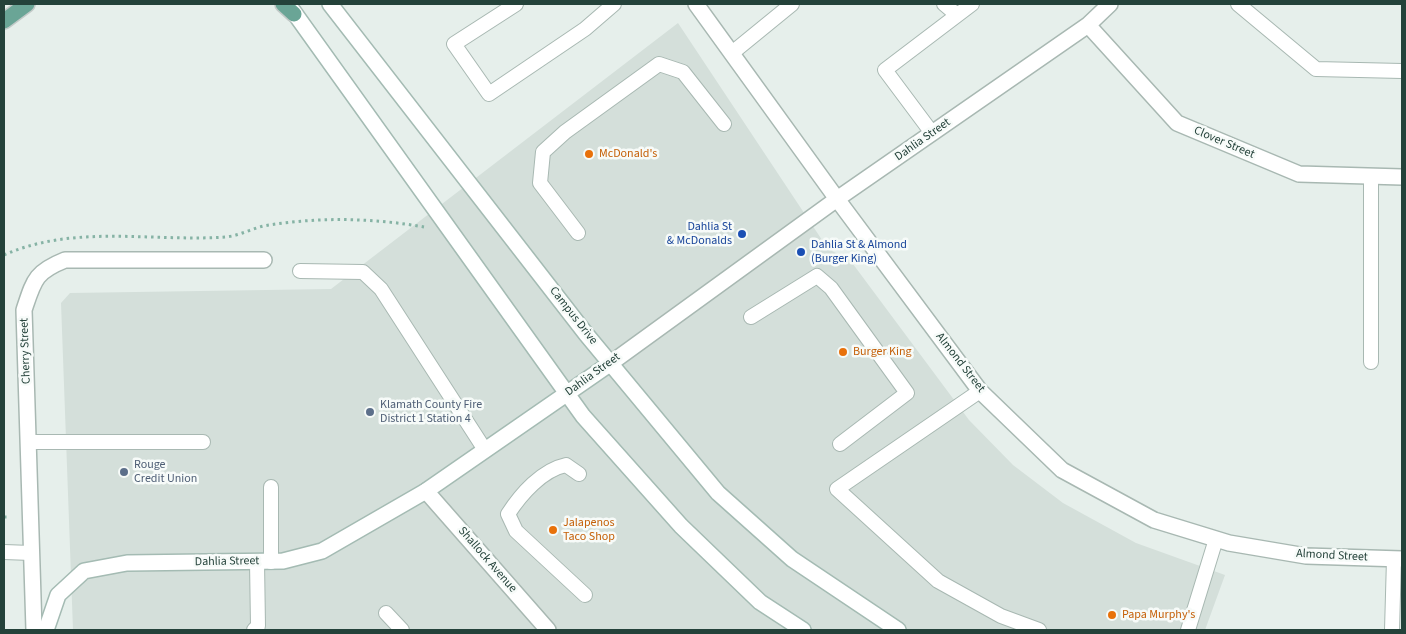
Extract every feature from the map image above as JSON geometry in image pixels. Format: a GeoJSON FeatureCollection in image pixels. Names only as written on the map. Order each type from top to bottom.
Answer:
{"type":"FeatureCollection","features":[{"type":"Feature","properties":{"kind":"main road"},"geometry":{"type":"LineString","coordinates":[[4,21],[27,4]]}},
{"type":"Feature","properties":{"kind":"street","name":"Campus Drive"},"geometry":{"type":"LineString","coordinates":[[330,4],[610,363],[718,493],[792,559],[898,630]]}},
{"type":"Feature","properties":{"kind":"street","name":"Almond Street"},"geometry":{"type":"LineString","coordinates":[[696,4],[837,199],[980,391],[1062,470],[1154,520],[1216,539],[1306,556],[1398,559]]}},
{"type":"Feature","properties":{"kind":"street","name":"Dahlia Street"},"geometry":{"type":"LineString","coordinates":[[46,630],[58,595],[84,571],[127,562],[283,561],[322,551],[426,491],[567,394],[837,199],[1088,24],[1110,4]]}},
{"type":"Feature","properties":{"kind":"street"},"geometry":{"type":"LineString","coordinates":[[288,7],[583,416],[681,526],[760,602],[803,630]]}},
{"type":"Feature","properties":{"kind":"street","name":"Clover Street"},"geometry":{"type":"LineString","coordinates":[[1088,24],[1177,123],[1299,174],[1402,177]]}},
{"type":"Feature","properties":{"kind":"street","name":"Cherry Street"},"geometry":{"type":"LineString","coordinates":[[34,630],[24,310],[34,281],[46,268],[65,260],[264,260]]}},
{"type":"Feature","properties":{"kind":"street","name":"Shallock Avenue"},"geometry":{"type":"LineString","coordinates":[[426,491],[548,630]]}},
{"type":"Feature","properties":{"kind":"lane"},"geometry":{"type":"LineString","coordinates":[[516,4],[454,44],[490,94],[585,29],[614,4]]}},
{"type":"Feature","properties":{"kind":"lane"},"geometry":{"type":"LineString","coordinates":[[732,53],[792,4]]}},
{"type":"Feature","properties":{"kind":"lane"},"geometry":{"type":"LineString","coordinates":[[944,4],[957,15]]}},
{"type":"Feature","properties":{"kind":"lane"},"geometry":{"type":"LineString","coordinates":[[932,133],[886,70],[972,4]]}},
{"type":"Feature","properties":{"kind":"lane"},"geometry":{"type":"LineString","coordinates":[[1238,4],[1316,69],[1402,71]]}},
{"type":"Feature","properties":{"kind":"lane"},"geometry":{"type":"LineString","coordinates":[[578,233],[540,183],[543,152],[565,132],[659,64],[683,72],[724,124]]}},
{"type":"Feature","properties":{"kind":"lane"},"geometry":{"type":"LineString","coordinates":[[1371,176],[1371,362]]}},
{"type":"Feature","properties":{"kind":"lane"},"geometry":{"type":"LineString","coordinates":[[300,271],[363,272],[372,278],[382,289],[485,450]]}},
{"type":"Feature","properties":{"kind":"lane"},"geometry":{"type":"LineString","coordinates":[[751,317],[817,276],[831,288],[907,393],[840,444]]}},
{"type":"Feature","properties":{"kind":"lane"},"geometry":{"type":"LineString","coordinates":[[980,391],[837,489],[938,582],[1001,616],[1039,630]]}},
{"type":"Feature","properties":{"kind":"lane"},"geometry":{"type":"LineString","coordinates":[[29,442],[203,442]]}},
{"type":"Feature","properties":{"kind":"lane"},"geometry":{"type":"LineString","coordinates":[[578,474],[566,465],[554,467],[518,498],[508,514],[516,531],[585,596]]}},
{"type":"Feature","properties":{"kind":"lane"},"geometry":{"type":"LineString","coordinates":[[261,629],[264,562],[271,487]]}},
{"type":"Feature","properties":{"kind":"lane"},"geometry":{"type":"LineString","coordinates":[[1188,630],[1216,539]]}},
{"type":"Feature","properties":{"kind":"lane"},"geometry":{"type":"LineString","coordinates":[[4,552],[31,553]]}},
{"type":"Feature","properties":{"kind":"lane"},"geometry":{"type":"LineString","coordinates":[[1392,630],[1398,559]]}},
{"type":"Feature","properties":{"kind":"lane"},"geometry":{"type":"LineString","coordinates":[[386,613],[402,630]]}},
{"type":"Feature","properties":{"kind":"path"},"geometry":{"type":"LineString","coordinates":[[4,255],[21,247],[68,237],[226,237],[269,225],[354,220],[391,221],[424,227]]}},
{"type":"Feature","properties":{"kind":"path"},"geometry":{"type":"LineString","coordinates":[[4,517],[9,517]]}},
{"type":"Feature","properties":{"kind":"shaded area"},"geometry":{"type":"Polygon","coordinates":[[[678,23],[828,249],[850,260],[969,420],[1013,465],[1063,503],[1136,543],[1225,575],[1205,630],[73,630],[61,303],[70,293],[331,289],[678,23]]]}},
{"type":"Feature","properties":{"kind":"place","name":"McDonald's"},"geometry":{"type":"Point","coordinates":[589,154]}},
{"type":"Feature","properties":{"kind":"place","name":"Dahlia St & McDonalds"},"geometry":{"type":"Point","coordinates":[742,234]}},
{"type":"Feature","properties":{"kind":"place","name":"Dahlia St & Almond (Burger King)"},"geometry":{"type":"Point","coordinates":[801,252]}},
{"type":"Feature","properties":{"kind":"place","name":"Burger King"},"geometry":{"type":"Point","coordinates":[843,352]}},
{"type":"Feature","properties":{"kind":"place","name":"Klamath County Fire District 1 Station 4"},"geometry":{"type":"Point","coordinates":[370,412]}},
{"type":"Feature","properties":{"kind":"place","name":"Rouge Credit Union"},"geometry":{"type":"Point","coordinates":[124,472]}},
{"type":"Feature","properties":{"kind":"place","name":"Jalapenos Taco Shop"},"geometry":{"type":"Point","coordinates":[553,530]}},
{"type":"Feature","properties":{"kind":"place","name":"Papa Murphy's"},"geometry":{"type":"Point","coordinates":[1112,615]}}]}
